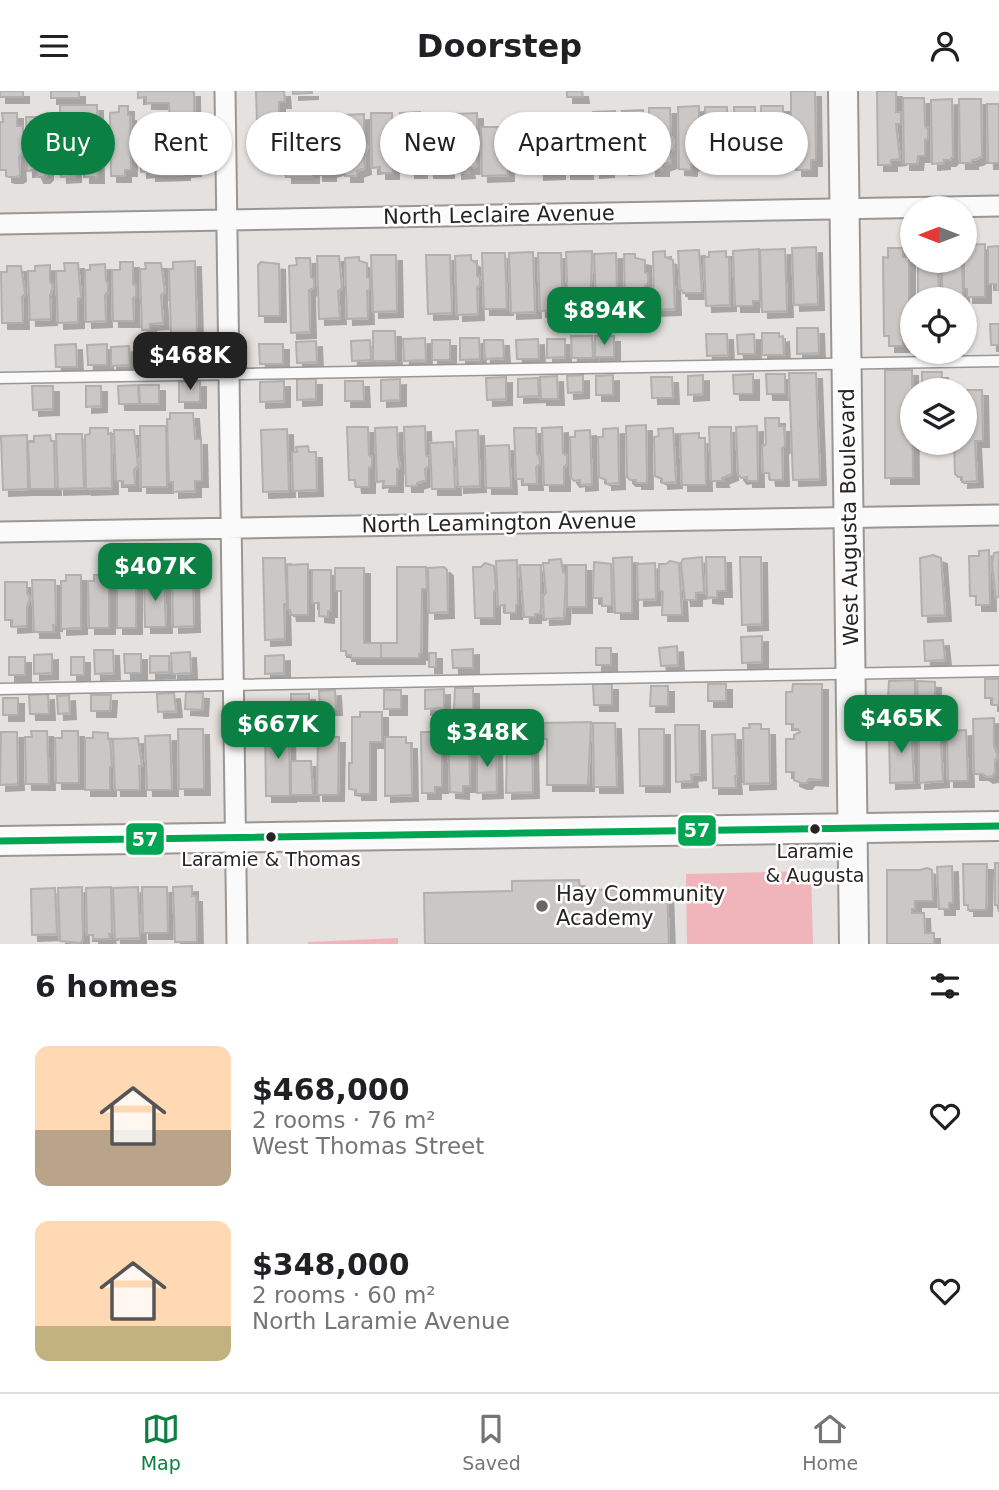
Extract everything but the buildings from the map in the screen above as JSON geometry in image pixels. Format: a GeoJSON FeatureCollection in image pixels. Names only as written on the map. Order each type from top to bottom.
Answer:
{"type":"FeatureCollection","features":[{"type":"Feature","properties":{"kind":"street"},"geometry":{"type":"LineString","coordinates":[[225,91],[237,944]]}},
{"type":"Feature","properties":{"kind":"street","name":"West Augusta Boulevard"},"geometry":{"type":"LineString","coordinates":[[843,91],[854,944]]}},
{"type":"Feature","properties":{"kind":"street","name":"North Leclaire Avenue"},"geometry":{"type":"LineString","coordinates":[[0,223],[999,206]]}},
{"type":"Feature","properties":{"kind":"street","name":"North Leamington Avenue"},"geometry":{"type":"LineString","coordinates":[[0,532],[999,515]]}},
{"type":"Feature","properties":{"kind":"street"},"geometry":{"type":"LineString","coordinates":[[0,841],[999,826]]}},
{"type":"Feature","properties":{"kind":"lane"},"geometry":{"type":"LineString","coordinates":[[0,378],[999,361]]}},
{"type":"Feature","properties":{"kind":"lane"},"geometry":{"type":"LineString","coordinates":[[0,689],[999,671]]}},
{"type":"Feature","properties":{"kind":"shaded area"},"geometry":{"type":"Polygon","coordinates":[[[811,871],[813,944],[687,944],[686,874],[811,871]]]}},
{"type":"Feature","properties":{"kind":"shaded area"},"geometry":{"type":"Polygon","coordinates":[[[398,938],[398,944],[308,944],[308,942],[398,938]]]}},
{"type":"Feature","properties":{"kind":"transit line","name":"57"},"geometry":{"type":"LineString","coordinates":[[0,841],[999,826]]}},
{"type":"Feature","properties":{"kind":"place","name":"Laramie & Augusta"},"geometry":{"type":"Point","coordinates":[815,829]}},
{"type":"Feature","properties":{"kind":"place","name":"Laramie & Thomas"},"geometry":{"type":"Point","coordinates":[271,837]}},
{"type":"Feature","properties":{"kind":"place","name":"Hay Community Academy"},"geometry":{"type":"Point","coordinates":[542,906]}}]}
